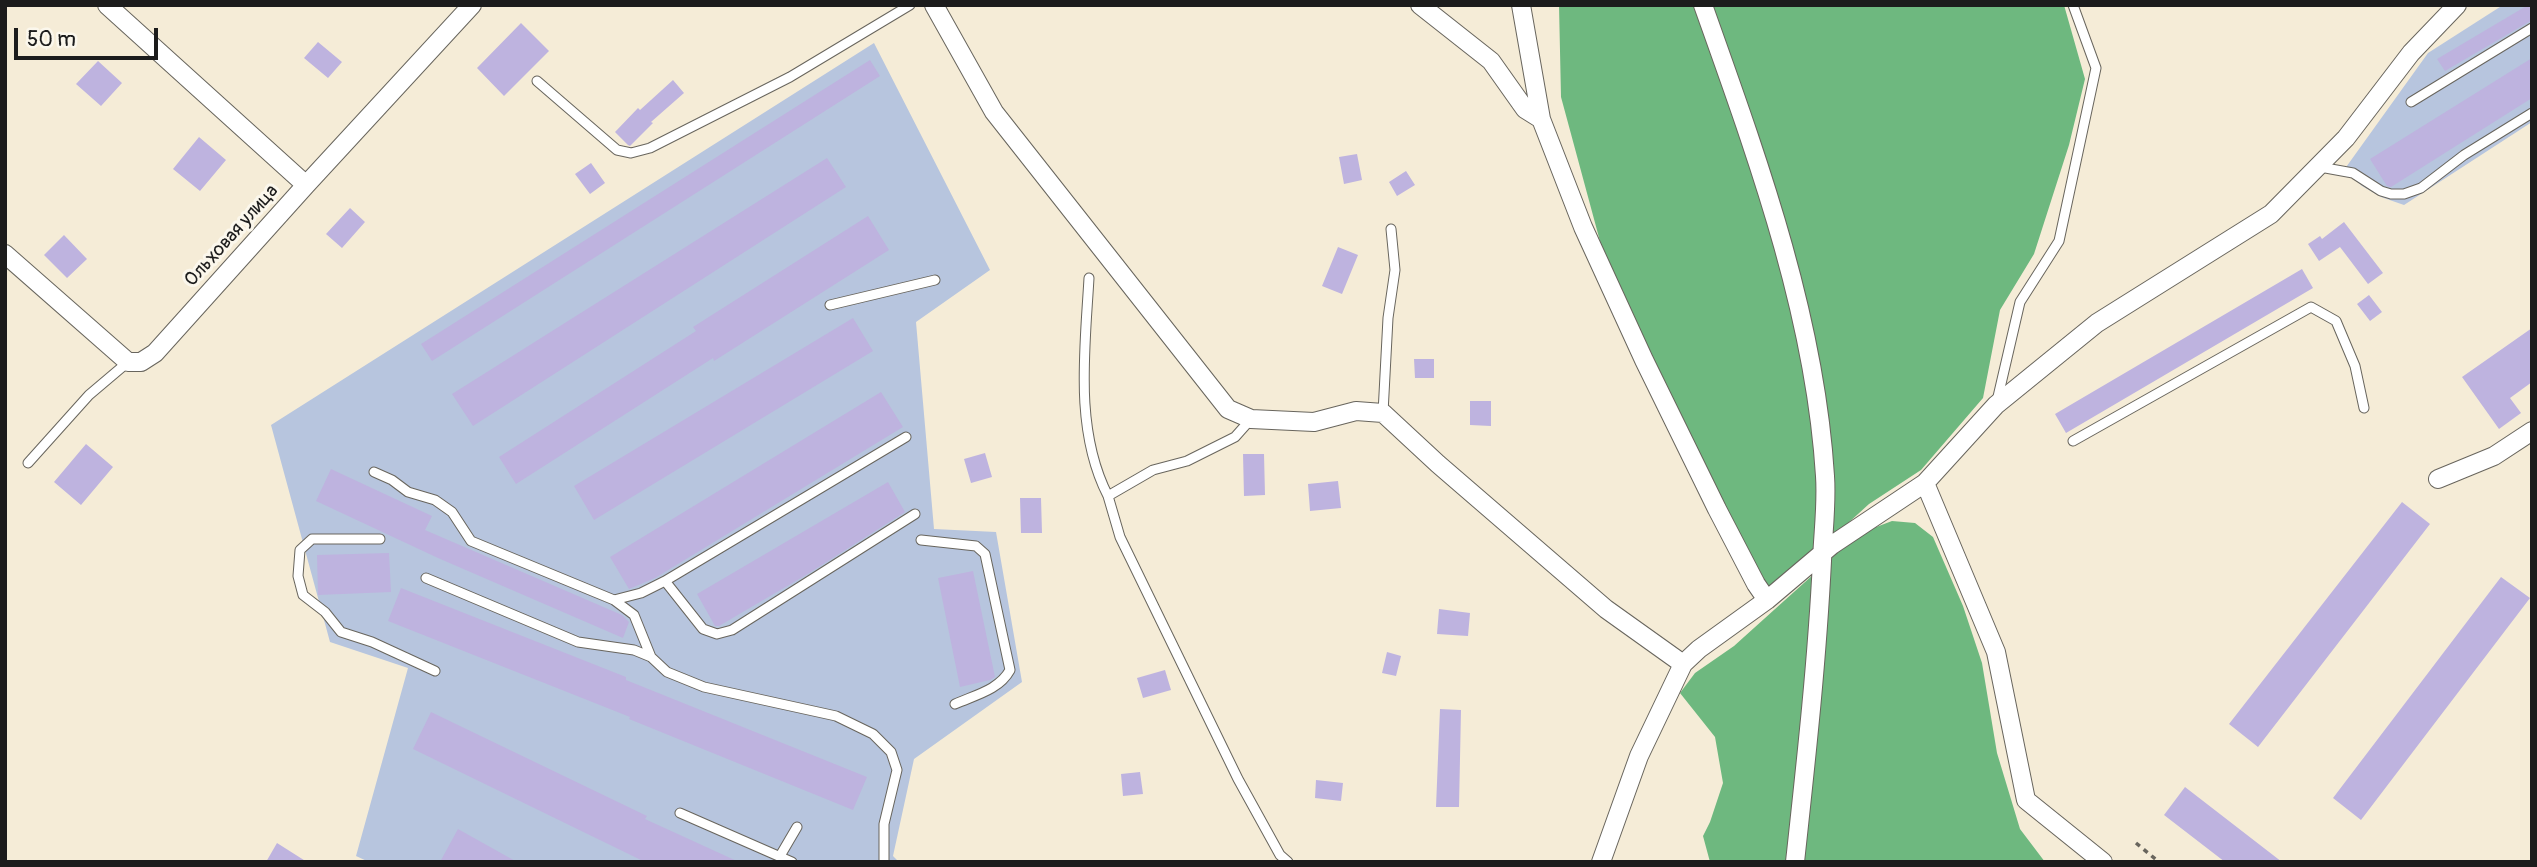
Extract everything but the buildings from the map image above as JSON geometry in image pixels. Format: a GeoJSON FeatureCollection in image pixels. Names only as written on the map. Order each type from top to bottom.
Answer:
{"type":"FeatureCollection","features":[{"type":"Feature","properties":{"kind":"street"},"geometry":{"type":"LineString","coordinates":[[107,5],[306,185]]}},
{"type":"Feature","properties":{"kind":"street","name":"Ольховая улица"},"geometry":{"type":"LineString","coordinates":[[128,362],[141,362],[155,353],[472,5]]}},
{"type":"Feature","properties":{"kind":"street"},"geometry":{"type":"LineString","coordinates":[[934,5],[993,112],[1228,409],[1251,419],[1314,422],[1356,411],[1383,414],[1606,608],[1683,664]]}},
{"type":"Feature","properties":{"kind":"street"},"geometry":{"type":"LineString","coordinates":[[1420,5],[1491,61],[1525,109],[1541,119]]}},
{"type":"Feature","properties":{"kind":"street"},"geometry":{"type":"LineString","coordinates":[[1521,5],[1541,119],[1583,227],[1618,306],[1727,530],[1767,600]]}},
{"type":"Feature","properties":{"kind":"street"},"geometry":{"type":"LineString","coordinates":[[1703,5],[1773,208],[1801,319],[1825,477],[1818,636],[1795,862]]}},
{"type":"Feature","properties":{"kind":"street"},"geometry":{"type":"LineString","coordinates":[[1601,862],[1639,756],[1683,664],[1767,600],[1822,553],[1925,483],[1996,405],[2097,323],[2271,214],[2346,138],[2411,53],[2457,5]]}},
{"type":"Feature","properties":{"kind":"street"},"geometry":{"type":"LineString","coordinates":[[5,254],[128,362]]}},
{"type":"Feature","properties":{"kind":"street"},"geometry":{"type":"LineString","coordinates":[[2438,479],[2494,456],[2532,430]]}},
{"type":"Feature","properties":{"kind":"street"},"geometry":{"type":"LineString","coordinates":[[1925,483],[1996,652],[2026,800],[2103,862]]}},
{"type":"Feature","properties":{"kind":"lane"},"geometry":{"type":"LineString","coordinates":[[537,81],[617,150],[631,153],[650,149],[790,78],[910,5]]}},
{"type":"Feature","properties":{"kind":"lane"},"geometry":{"type":"LineString","coordinates":[[1996,405],[2020,302],[2059,241],[2096,68],[2073,5]]}},
{"type":"Feature","properties":{"kind":"lane"},"geometry":{"type":"LineString","coordinates":[[2411,102],[2532,29]]}},
{"type":"Feature","properties":{"kind":"lane"},"geometry":{"type":"LineString","coordinates":[[2318,167],[2353,173],[2381,191],[2404,194],[2421,188],[2464,155],[2532,113]]}},
{"type":"Feature","properties":{"kind":"lane"},"geometry":{"type":"LineString","coordinates":[[1383,414],[1388,318],[1395,270],[1391,229]]}},
{"type":"Feature","properties":{"kind":"lane"},"geometry":{"type":"LineString","coordinates":[[1089,278],[1083,377],[1099,479],[1108,496],[1120,537],[1233,767],[1280,855],[1288,862]]}},
{"type":"Feature","properties":{"kind":"lane"},"geometry":{"type":"LineString","coordinates":[[830,305],[935,280]]}},
{"type":"Feature","properties":{"kind":"lane"},"geometry":{"type":"LineString","coordinates":[[2073,441],[2311,307],[2336,321],[2356,366],[2364,408]]}},
{"type":"Feature","properties":{"kind":"lane"},"geometry":{"type":"LineString","coordinates":[[28,463],[89,395],[128,362]]}},
{"type":"Feature","properties":{"kind":"lane"},"geometry":{"type":"LineString","coordinates":[[1108,496],[1153,470],[1186,461],[1235,438],[1251,419]]}},
{"type":"Feature","properties":{"kind":"lane"},"geometry":{"type":"LineString","coordinates":[[614,600],[642,593],[665,581],[906,437]]}},
{"type":"Feature","properties":{"kind":"lane"},"geometry":{"type":"LineString","coordinates":[[374,472],[392,480],[408,492],[435,500],[452,512],[471,541],[614,600],[634,615],[651,657]]}},
{"type":"Feature","properties":{"kind":"lane"},"geometry":{"type":"LineString","coordinates":[[665,581],[703,629],[717,634],[732,630],[915,514]]}},
{"type":"Feature","properties":{"kind":"lane"},"geometry":{"type":"LineString","coordinates":[[380,539],[312,539],[300,550],[298,576],[303,595],[324,612],[341,632],[372,642],[435,671]]}},
{"type":"Feature","properties":{"kind":"lane"},"geometry":{"type":"LineString","coordinates":[[921,540],[981,548],[985,554],[1010,670],[998,686],[955,704]]}},
{"type":"Feature","properties":{"kind":"lane"},"geometry":{"type":"LineString","coordinates":[[426,578],[578,642],[634,650],[651,657],[667,672],[704,687],[836,716],[873,734],[891,752],[897,770],[884,824],[884,862]]}},
{"type":"Feature","properties":{"kind":"lane"},"geometry":{"type":"LineString","coordinates":[[680,813],[792,862]]}},
{"type":"Feature","properties":{"kind":"lane"},"geometry":{"type":"LineString","coordinates":[[780,856],[797,827]]}},
{"type":"Feature","properties":{"kind":"path"},"geometry":{"type":"LineString","coordinates":[[2136,843],[2159,862]]}},
{"type":"Feature","properties":{"kind":"shaded area"},"geometry":{"type":"Polygon","coordinates":[[[2503,5],[2532,5],[2532,122],[2404,205],[2381,197],[2362,186],[2344,170],[2428,53],[2503,5]]]}},
{"type":"Feature","properties":{"kind":"shaded area"},"geometry":{"type":"Polygon","coordinates":[[[874,43],[990,270],[916,322],[934,529],[996,532],[1022,682],[914,759],[893,856],[899,862],[369,862],[356,856],[408,668],[330,642],[271,425],[874,43]]]}},
{"type":"Feature","properties":{"kind":"green space"},"geometry":{"type":"Polygon","coordinates":[[[1559,5],[2064,5],[2085,79],[2069,145],[2034,254],[2000,310],[1983,398],[1921,470],[1869,504],[1767,597],[1741,550],[1604,256],[1561,97],[1559,5]]]}},
{"type":"Feature","properties":{"kind":"green space"},"geometry":{"type":"Polygon","coordinates":[[[1892,521],[1915,523],[1933,537],[1963,606],[1982,663],[1997,753],[2020,829],[2045,862],[1710,862],[1703,836],[1723,783],[1715,737],[1680,693],[1695,673],[1734,646],[1845,546],[1871,529],[1892,521]]]}}]}
